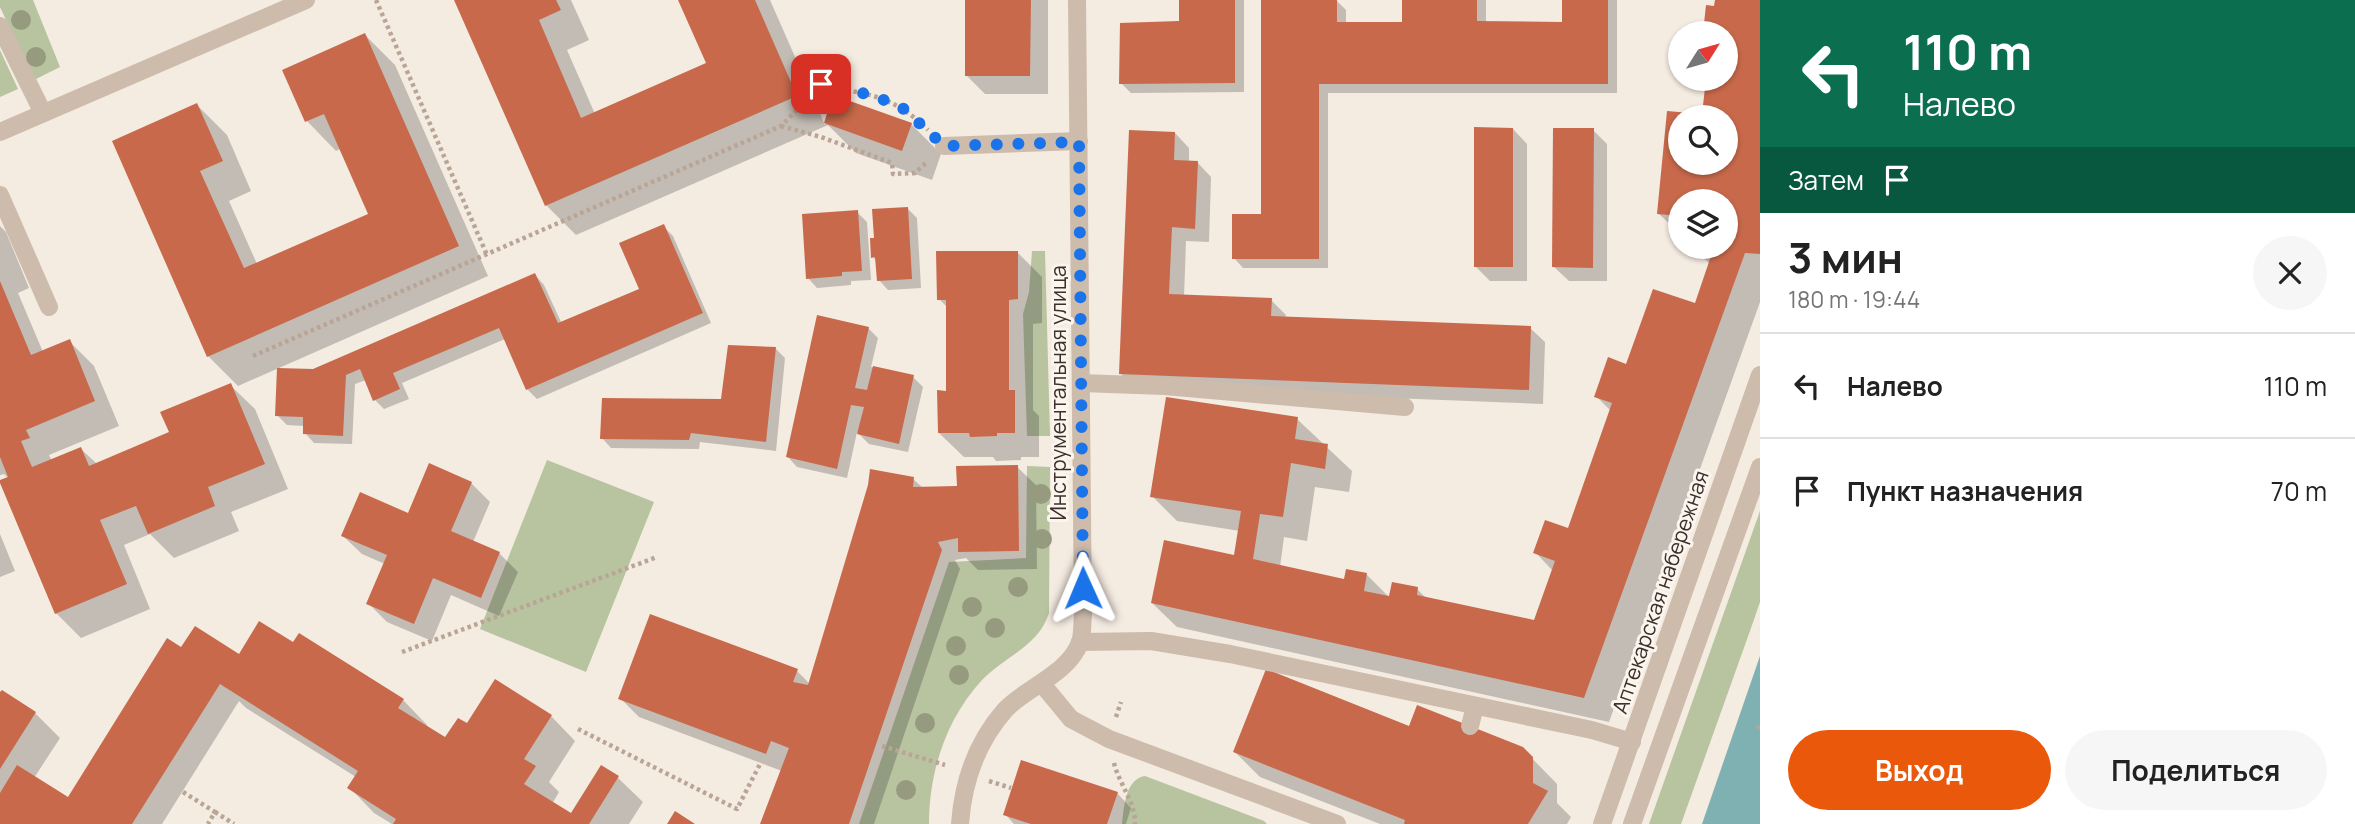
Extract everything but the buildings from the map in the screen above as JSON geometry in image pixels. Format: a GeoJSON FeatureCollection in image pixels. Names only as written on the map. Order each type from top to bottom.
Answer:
{"type":"FeatureCollection","features":[{"type":"Feature","properties":{"kind":"street"},"geometry":{"type":"LineString","coordinates":[[0,132],[306,0]]}},
{"type":"Feature","properties":{"kind":"street","name":"Инструментальная улица"},"geometry":{"type":"LineString","coordinates":[[1077,0],[1082,383],[1083,615],[1080,642]]}},
{"type":"Feature","properties":{"kind":"street"},"geometry":{"type":"LineString","coordinates":[[0,26],[43,113]]}},
{"type":"Feature","properties":{"kind":"street"},"geometry":{"type":"LineString","coordinates":[[944,146],[1079,142]]}},
{"type":"Feature","properties":{"kind":"street"},"geometry":{"type":"LineString","coordinates":[[0,195],[49,307]]}},
{"type":"Feature","properties":{"kind":"street","name":"Аптекарская набережная"},"geometry":{"type":"LineString","coordinates":[[1602,824],[1760,374]]}},
{"type":"Feature","properties":{"kind":"street"},"geometry":{"type":"LineString","coordinates":[[1082,383],[1165,386],[1405,407]]}},
{"type":"Feature","properties":{"kind":"street"},"geometry":{"type":"LineString","coordinates":[[1632,824],[1760,467]]}},
{"type":"Feature","properties":{"kind":"street"},"geometry":{"type":"LineString","coordinates":[[960,824],[961,805],[969,774],[983,739],[1007,708],[1063,666],[1080,642],[1151,641],[1319,681],[1475,706],[1592,730],[1632,743]]}},
{"type":"Feature","properties":{"kind":"street"},"geometry":{"type":"LineString","coordinates":[[1042,684],[1071,719],[1108,739],[1337,824]]}},
{"type":"Feature","properties":{"kind":"street"},"geometry":{"type":"LineString","coordinates":[[1470,726],[1475,706]]}},
{"type":"Feature","properties":{"kind":"path"},"geometry":{"type":"LineString","coordinates":[[376,0],[487,255]]}},
{"type":"Feature","properties":{"kind":"path"},"geometry":{"type":"LineString","coordinates":[[253,356],[781,126],[799,108],[813,77],[821,84],[875,96],[904,109],[944,146],[915,173],[893,174],[892,163],[821,136],[781,126]]}},
{"type":"Feature","properties":{"kind":"path"},"geometry":{"type":"LineString","coordinates":[[402,652],[657,557]]}},
{"type":"Feature","properties":{"kind":"path"},"geometry":{"type":"LineString","coordinates":[[578,729],[737,809],[760,764]]}},
{"type":"Feature","properties":{"kind":"path"},"geometry":{"type":"LineString","coordinates":[[1108,739],[1118,777],[1135,813],[1135,824]]}},
{"type":"Feature","properties":{"kind":"path"},"geometry":{"type":"LineString","coordinates":[[882,746],[945,765]]}},
{"type":"Feature","properties":{"kind":"path"},"geometry":{"type":"LineString","coordinates":[[988,780],[1012,788]]}},
{"type":"Feature","properties":{"kind":"path"},"geometry":{"type":"LineString","coordinates":[[183,792],[234,824]]}},
{"type":"Feature","properties":{"kind":"path"},"geometry":{"type":"LineString","coordinates":[[208,824],[215,812]]}},
{"type":"Feature","properties":{"kind":"green space"},"geometry":{"type":"Polygon","coordinates":[[[0,0],[33,0],[60,67],[34,80],[0,7],[0,0]]]}},
{"type":"Feature","properties":{"kind":"green space"},"geometry":{"type":"Polygon","coordinates":[[[0,50],[18,89],[0,97],[0,50]]]}},
{"type":"Feature","properties":{"kind":"green space"},"geometry":{"type":"Polygon","coordinates":[[[1032,251],[1045,251],[1050,436],[1027,436],[1023,314],[1029,292],[1032,251]]]}},
{"type":"Feature","properties":{"kind":"green space"},"geometry":{"type":"Polygon","coordinates":[[[547,460],[654,502],[586,672],[480,629],[547,460]]]}},
{"type":"Feature","properties":{"kind":"green space"},"geometry":{"type":"Polygon","coordinates":[[[1027,466],[1050,467],[1049,613],[1044,624],[1038,634],[982,680],[969,695],[949,729],[932,785],[929,824],[859,824],[949,562],[1026,558],[1027,466]]]}},
{"type":"Feature","properties":{"kind":"green space"},"geometry":{"type":"Polygon","coordinates":[[[1760,511],[1760,602],[1751,628],[1681,824],[1649,824],[1760,511]]]}},
{"type":"Feature","properties":{"kind":"green space"},"geometry":{"type":"Polygon","coordinates":[[[1145,776],[1267,824],[1122,824],[1129,788],[1138,778],[1145,776]]]}},
{"type":"Feature","properties":{"kind":"water"},"geometry":{"type":"Polygon","coordinates":[[[1760,656],[1760,824],[1702,824],[1760,656]]]}},
{"type":"Feature","properties":{"kind":"route"},"geometry":{"type":"LineString","coordinates":[[821,84],[889,101],[917,118],[944,146],[1079,142],[1083,588]]}}]}
